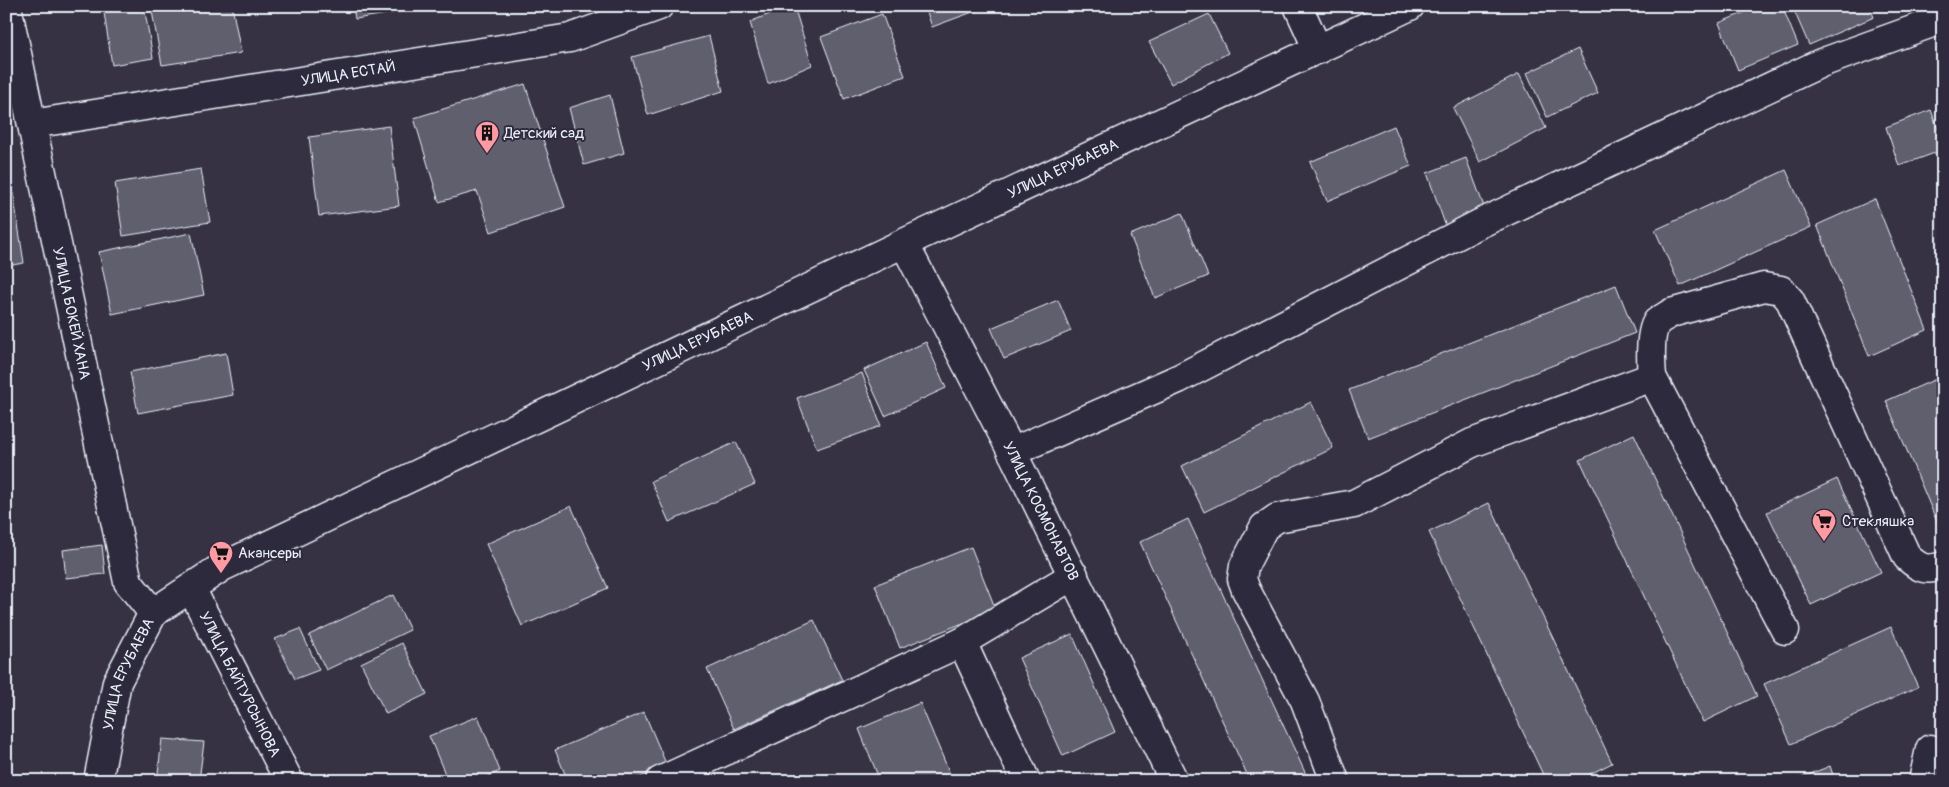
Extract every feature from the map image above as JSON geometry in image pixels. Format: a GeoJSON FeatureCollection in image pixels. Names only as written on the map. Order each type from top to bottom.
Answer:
{"type":"FeatureCollection","features":[{"type":"Feature","properties":{"kind":"street","name":"УЛИЦА БОКЕЙ ХАНА"},"geometry":{"type":"LineString","coordinates":[[7,6],[128,582],[153,613]]}},
{"type":"Feature","properties":{"kind":"street","name":"УЛИЦА ЕСТАЙ"},"geometry":{"type":"LineString","coordinates":[[32,124],[570,38],[659,6]]}},
{"type":"Feature","properties":{"kind":"street"},"geometry":{"type":"LineString","coordinates":[[1298,6],[1318,50]]}},
{"type":"Feature","properties":{"kind":"street","name":"УЛИЦА ЕРУБАЕВА"},"geometry":{"type":"LineString","coordinates":[[98,781],[117,682],[153,613],[222,567],[1410,6]]}},
{"type":"Feature","properties":{"kind":"street"},"geometry":{"type":"LineString","coordinates":[[1012,452],[1178,379],[1480,224],[1812,68],[1943,19]]}},
{"type":"Feature","properties":{"kind":"street","name":"УЛИЦА КОСМОНАВТОВ"},"geometry":{"type":"LineString","coordinates":[[904,244],[1074,575],[1174,781]]}},
{"type":"Feature","properties":{"kind":"street"},"geometry":{"type":"LineString","coordinates":[[1786,630],[1652,377],[1653,335],[1658,322],[1671,313],[1764,287],[1780,290],[1790,300],[1907,557],[1919,568],[1943,566]]}},
{"type":"Feature","properties":{"kind":"street"},"geometry":{"type":"LineString","coordinates":[[1335,781],[1305,701],[1246,590],[1242,578],[1244,566],[1264,527],[1277,518],[1354,504],[1472,443],[1652,377]]}},
{"type":"Feature","properties":{"kind":"street"},"geometry":{"type":"LineString","coordinates":[[660,781],[962,642],[1074,575]]}},
{"type":"Feature","properties":{"kind":"street","name":"УЛИЦА БАЙТУРСЫНОВА"},"geometry":{"type":"LineString","coordinates":[[191,588],[289,781]]}},
{"type":"Feature","properties":{"kind":"street"},"geometry":{"type":"LineString","coordinates":[[962,642],[1026,781]]}},
{"type":"Feature","properties":{"kind":"street"},"geometry":{"type":"LineString","coordinates":[[1924,781],[1930,749]]}},
{"type":"Feature","properties":{"kind":"building"},"geometry":{"type":"Polygon","coordinates":[[[103,6],[144,6],[153,58],[112,65],[103,6]]]}},
{"type":"Feature","properties":{"kind":"building"},"geometry":{"type":"Polygon","coordinates":[[[151,6],[232,6],[241,53],[162,65],[151,6]]]}},
{"type":"Feature","properties":{"kind":"building"},"geometry":{"type":"Polygon","coordinates":[[[353,6],[432,6],[432,7],[355,19],[353,6]]]}},
{"type":"Feature","properties":{"kind":"building"},"geometry":{"type":"Polygon","coordinates":[[[789,6],[794,6],[812,65],[768,84],[750,22],[789,6]]]}},
{"type":"Feature","properties":{"kind":"building"},"geometry":{"type":"Polygon","coordinates":[[[925,6],[989,6],[932,27],[925,6]]]}},
{"type":"Feature","properties":{"kind":"building"},"geometry":{"type":"Polygon","coordinates":[[[1760,6],[1782,6],[1798,45],[1738,70],[1719,23],[1760,6]]]}},
{"type":"Feature","properties":{"kind":"building"},"geometry":{"type":"Polygon","coordinates":[[[1792,6],[1869,6],[1874,17],[1809,45],[1792,6]]]}},
{"type":"Feature","properties":{"kind":"building"},"geometry":{"type":"Polygon","coordinates":[[[882,14],[905,76],[844,99],[821,37],[882,14]]]}},
{"type":"Feature","properties":{"kind":"building"},"geometry":{"type":"Polygon","coordinates":[[[1209,14],[1228,53],[1171,84],[1149,42],[1209,14]]]}},
{"type":"Feature","properties":{"kind":"building"},"geometry":{"type":"Polygon","coordinates":[[[709,36],[723,91],[648,115],[632,57],[709,36]]]}},
{"type":"Feature","properties":{"kind":"building"},"geometry":{"type":"Polygon","coordinates":[[[1578,49],[1598,93],[1547,117],[1527,73],[1578,49]]]}},
{"type":"Feature","properties":{"kind":"building"},"geometry":{"type":"Polygon","coordinates":[[[1519,74],[1546,128],[1480,162],[1453,108],[1519,74]]]}},
{"type":"Feature","properties":{"kind":"building","name":"Детский сад"},"geometry":{"type":"Polygon","coordinates":[[[525,84],[565,207],[491,232],[477,191],[439,202],[414,118],[525,84]]]}},
{"type":"Feature","properties":{"kind":"building"},"geometry":{"type":"Polygon","coordinates":[[[610,95],[624,153],[584,165],[569,108],[610,95]]]}},
{"type":"Feature","properties":{"kind":"building"},"geometry":{"type":"Polygon","coordinates":[[[1931,110],[1943,143],[1943,150],[1899,166],[1886,127],[1931,110]]]}},
{"type":"Feature","properties":{"kind":"building"},"geometry":{"type":"Polygon","coordinates":[[[389,126],[399,206],[319,216],[309,137],[389,126]]]}},
{"type":"Feature","properties":{"kind":"building"},"geometry":{"type":"Polygon","coordinates":[[[1394,126],[1411,166],[1327,201],[1310,162],[1394,126]]]}},
{"type":"Feature","properties":{"kind":"building"},"geometry":{"type":"Polygon","coordinates":[[[6,153],[24,263],[6,266],[6,153]]]}},
{"type":"Feature","properties":{"kind":"building"},"geometry":{"type":"Polygon","coordinates":[[[1466,158],[1486,212],[1446,227],[1427,173],[1466,158]]]}},
{"type":"Feature","properties":{"kind":"building"},"geometry":{"type":"Polygon","coordinates":[[[201,169],[210,222],[123,236],[115,183],[201,169]]]}},
{"type":"Feature","properties":{"kind":"building"},"geometry":{"type":"Polygon","coordinates":[[[1786,170],[1811,227],[1680,286],[1655,230],[1786,170]]]}},
{"type":"Feature","properties":{"kind":"building"},"geometry":{"type":"Polygon","coordinates":[[[1875,199],[1927,330],[1869,356],[1817,225],[1875,199]]]}},
{"type":"Feature","properties":{"kind":"building"},"geometry":{"type":"Polygon","coordinates":[[[1182,213],[1208,276],[1155,298],[1130,235],[1182,213]]]}},
{"type":"Feature","properties":{"kind":"building"},"geometry":{"type":"Polygon","coordinates":[[[191,233],[204,295],[112,314],[99,252],[191,233]]]}},
{"type":"Feature","properties":{"kind":"building"},"geometry":{"type":"Polygon","coordinates":[[[1616,285],[1635,333],[1368,438],[1349,390],[1616,285]]]}},
{"type":"Feature","properties":{"kind":"building"},"geometry":{"type":"Polygon","coordinates":[[[1058,300],[1071,331],[1004,359],[991,328],[1058,300]]]}},
{"type":"Feature","properties":{"kind":"building"},"geometry":{"type":"Polygon","coordinates":[[[926,342],[946,388],[885,416],[864,370],[926,342]]]}},
{"type":"Feature","properties":{"kind":"building"},"geometry":{"type":"Polygon","coordinates":[[[226,353],[233,395],[138,413],[130,372],[226,353]]]}},
{"type":"Feature","properties":{"kind":"building"},"geometry":{"type":"Polygon","coordinates":[[[862,373],[881,426],[817,449],[797,398],[862,373]]]}},
{"type":"Feature","properties":{"kind":"building"},"geometry":{"type":"Polygon","coordinates":[[[1943,376],[1943,536],[1886,401],[1943,376]]]}},
{"type":"Feature","properties":{"kind":"building"},"geometry":{"type":"Polygon","coordinates":[[[1311,402],[1333,448],[1204,512],[1182,466],[1311,402]]]}},
{"type":"Feature","properties":{"kind":"building"},"geometry":{"type":"Polygon","coordinates":[[[1634,434],[1757,696],[1703,722],[1580,460],[1634,434]]]}},
{"type":"Feature","properties":{"kind":"building"},"geometry":{"type":"Polygon","coordinates":[[[736,442],[755,484],[669,522],[651,481],[736,442]]]}},
{"type":"Feature","properties":{"kind":"building","name":"Стекляшка"},"geometry":{"type":"Polygon","coordinates":[[[1837,479],[1881,572],[1811,605],[1767,512],[1837,479]]]}},
{"type":"Feature","properties":{"kind":"building"},"geometry":{"type":"Polygon","coordinates":[[[1489,503],[1612,763],[1576,781],[1546,781],[1429,532],[1489,503]]]}},
{"type":"Feature","properties":{"kind":"building"},"geometry":{"type":"Polygon","coordinates":[[[571,506],[608,588],[522,626],[486,544],[571,506]]]}},
{"type":"Feature","properties":{"kind":"building"},"geometry":{"type":"Polygon","coordinates":[[[1188,519],[1309,781],[1250,781],[1140,542],[1188,519]]]}},
{"type":"Feature","properties":{"kind":"building"},"geometry":{"type":"Polygon","coordinates":[[[102,545],[105,574],[66,578],[63,550],[102,545]]]}},
{"type":"Feature","properties":{"kind":"building"},"geometry":{"type":"Polygon","coordinates":[[[971,547],[996,610],[900,648],[875,585],[971,547]]]}},
{"type":"Feature","properties":{"kind":"building"},"geometry":{"type":"Polygon","coordinates":[[[393,595],[410,630],[326,670],[309,635],[393,595]]]}},
{"type":"Feature","properties":{"kind":"building"},"geometry":{"type":"Polygon","coordinates":[[[814,620],[842,680],[734,729],[707,669],[814,620]]]}},
{"type":"Feature","properties":{"kind":"building"},"geometry":{"type":"Polygon","coordinates":[[[1891,627],[1918,687],[1791,744],[1764,684],[1891,627]]]}},
{"type":"Feature","properties":{"kind":"building"},"geometry":{"type":"Polygon","coordinates":[[[300,629],[319,670],[295,679],[275,639],[300,629]]]}},
{"type":"Feature","properties":{"kind":"building"},"geometry":{"type":"Polygon","coordinates":[[[1072,634],[1115,732],[1063,756],[1019,658],[1072,634]]]}},
{"type":"Feature","properties":{"kind":"building"},"geometry":{"type":"Polygon","coordinates":[[[402,643],[427,694],[386,714],[361,663],[402,643]]]}},
{"type":"Feature","properties":{"kind":"building"},"geometry":{"type":"Polygon","coordinates":[[[920,703],[953,781],[880,781],[859,729],[920,703]]]}},
{"type":"Feature","properties":{"kind":"building"},"geometry":{"type":"Polygon","coordinates":[[[644,712],[667,766],[631,781],[568,781],[555,750],[644,712]]]}},
{"type":"Feature","properties":{"kind":"building"},"geometry":{"type":"Polygon","coordinates":[[[478,716],[500,771],[477,781],[448,781],[429,736],[478,716]]]}},
{"type":"Feature","properties":{"kind":"building"},"geometry":{"type":"Polygon","coordinates":[[[162,739],[204,742],[199,781],[157,781],[162,739]]]}},
{"type":"Feature","properties":{"kind":"building"},"geometry":{"type":"Polygon","coordinates":[[[1830,766],[1835,781],[1793,781],[1830,766]]]}},
{"type":"Feature","properties":{"kind":"place","name":"Детский сад"},"geometry":{"type":"Point","coordinates":[487,154]}},
{"type":"Feature","properties":{"kind":"place","name":"Стекляшка"},"geometry":{"type":"Point","coordinates":[1824,542]}},
{"type":"Feature","properties":{"kind":"place","name":"Акансеры"},"geometry":{"type":"Point","coordinates":[221,574]}}]}
